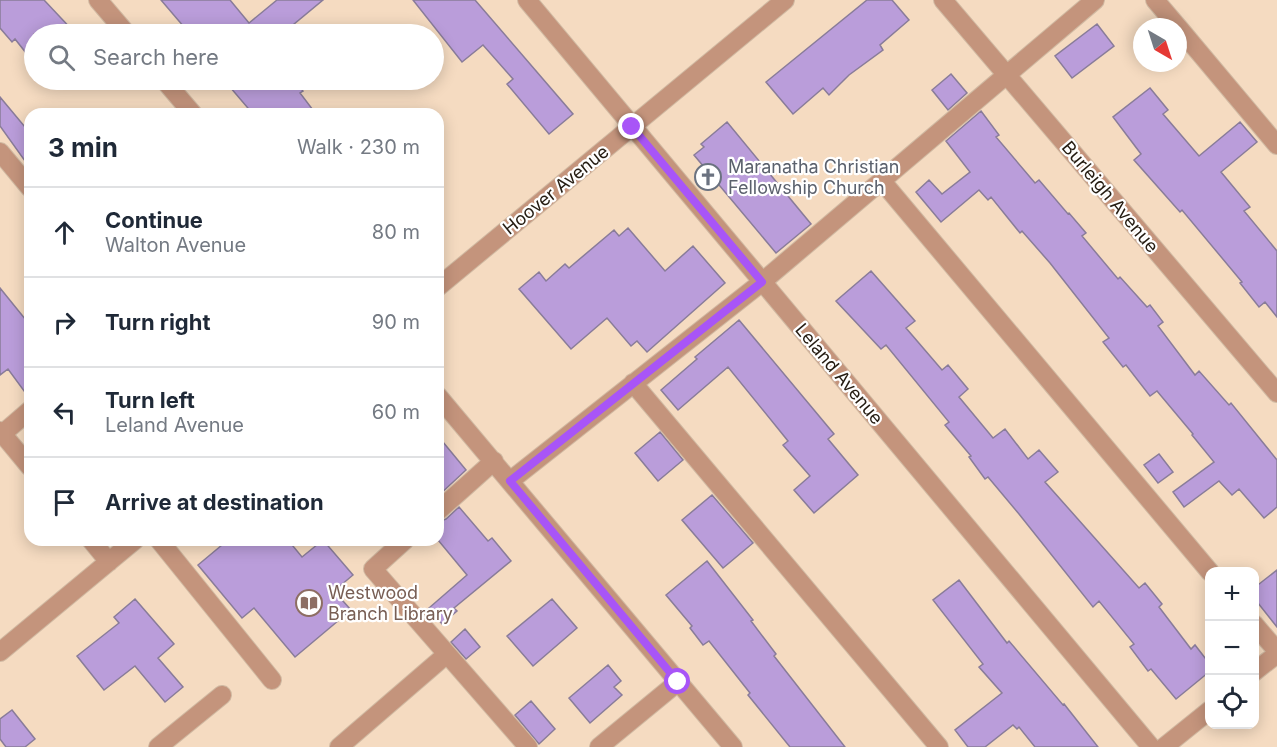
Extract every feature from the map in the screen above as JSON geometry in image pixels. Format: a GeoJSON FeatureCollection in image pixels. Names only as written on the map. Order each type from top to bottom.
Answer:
{"type":"FeatureCollection","features":[{"type":"Feature","properties":{"kind":"street"},"geometry":{"type":"LineString","coordinates":[[98,0],[118,24]]}},
{"type":"Feature","properties":{"kind":"street","name":"Leland Avenue"},"geometry":{"type":"LineString","coordinates":[[526,0],[1151,747]]}},
{"type":"Feature","properties":{"kind":"street","name":"Hoover Avenue"},"geometry":{"type":"LineString","coordinates":[[444,282],[784,0]]}},
{"type":"Feature","properties":{"kind":"street","name":"Burleigh Avenue"},"geometry":{"type":"LineString","coordinates":[[943,0],[1277,393]]}},
{"type":"Feature","properties":{"kind":"street"},"geometry":{"type":"LineString","coordinates":[[510,481],[762,282],[1095,0]]}},
{"type":"Feature","properties":{"kind":"street"},"geometry":{"type":"LineString","coordinates":[[1155,0],[1170,18]]}},
{"type":"Feature","properties":{"kind":"street"},"geometry":{"type":"LineString","coordinates":[[1187,38],[1277,145]]}},
{"type":"Feature","properties":{"kind":"street"},"geometry":{"type":"LineString","coordinates":[[173,90],[188,108]]}},
{"type":"Feature","properties":{"kind":"street"},"geometry":{"type":"LineString","coordinates":[[0,152],[24,181]]}},
{"type":"Feature","properties":{"kind":"street"},"geometry":{"type":"LineString","coordinates":[[881,180],[1206,567]]}},
{"type":"Feature","properties":{"kind":"street"},"geometry":{"type":"LineString","coordinates":[[633,383],[939,747]]}},
{"type":"Feature","properties":{"kind":"street"},"geometry":{"type":"LineString","coordinates":[[444,403],[733,747]]}},
{"type":"Feature","properties":{"kind":"street"},"geometry":{"type":"LineString","coordinates":[[24,415],[1,433],[24,460]]}},
{"type":"Feature","properties":{"kind":"street"},"geometry":{"type":"LineString","coordinates":[[444,506],[494,461]]}},
{"type":"Feature","properties":{"kind":"street"},"geometry":{"type":"LineString","coordinates":[[96,546],[109,562]]}},
{"type":"Feature","properties":{"kind":"street"},"geometry":{"type":"LineString","coordinates":[[0,652],[128,546]]}},
{"type":"Feature","properties":{"kind":"street"},"geometry":{"type":"LineString","coordinates":[[164,546],[272,680]]}},
{"type":"Feature","properties":{"kind":"street"},"geometry":{"type":"LineString","coordinates":[[398,546],[373,569],[528,747]]}},
{"type":"Feature","properties":{"kind":"street"},"geometry":{"type":"LineString","coordinates":[[1259,630],[1277,652],[1259,668]]}},
{"type":"Feature","properties":{"kind":"street"},"geometry":{"type":"LineString","coordinates":[[339,747],[447,654]]}},
{"type":"Feature","properties":{"kind":"street"},"geometry":{"type":"LineString","coordinates":[[599,747],[678,682]]}},
{"type":"Feature","properties":{"kind":"street"},"geometry":{"type":"LineString","coordinates":[[158,747],[222,695]]}},
{"type":"Feature","properties":{"kind":"street"},"geometry":{"type":"LineString","coordinates":[[1164,747],[1205,713]]}},
{"type":"Feature","properties":{"kind":"building"},"geometry":{"type":"Polygon","coordinates":[[[0,0],[44,0],[67,24],[24,24],[24,50],[15,39],[12,42],[0,28],[0,0]]]}},
{"type":"Feature","properties":{"kind":"building"},"geometry":{"type":"Polygon","coordinates":[[[161,0],[230,0],[249,23],[277,0],[323,0],[294,24],[181,24],[161,0]]]}},
{"type":"Feature","properties":{"kind":"building"},"geometry":{"type":"Polygon","coordinates":[[[413,0],[475,0],[573,114],[549,134],[507,84],[513,79],[483,45],[462,62],[444,39],[444,24],[432,24],[413,0]]]}},
{"type":"Feature","properties":{"kind":"building"},"geometry":{"type":"Polygon","coordinates":[[[867,0],[892,0],[909,20],[880,45],[883,50],[849,75],[829,95],[823,88],[793,114],[766,82],[867,0]]]}},
{"type":"Feature","properties":{"kind":"building"},"geometry":{"type":"Polygon","coordinates":[[[1097,24],[1114,46],[1072,78],[1055,56],[1097,24]]]}},
{"type":"Feature","properties":{"kind":"building"},"geometry":{"type":"Polygon","coordinates":[[[951,74],[967,93],[948,110],[932,90],[951,74]]]}},
{"type":"Feature","properties":{"kind":"building"},"geometry":{"type":"Polygon","coordinates":[[[1150,88],[1168,110],[1163,114],[1199,156],[1240,122],[1257,142],[1221,172],[1250,207],[1244,211],[1277,251],[1277,317],[1265,302],[1259,307],[1240,283],[1242,282],[1182,210],[1180,212],[1134,160],[1141,154],[1113,117],[1150,88]]]}},
{"type":"Feature","properties":{"kind":"building"},"geometry":{"type":"Polygon","coordinates":[[[233,90],[302,90],[300,93],[311,108],[248,108],[233,90]]]}},
{"type":"Feature","properties":{"kind":"building"},"geometry":{"type":"Polygon","coordinates":[[[0,97],[24,126],[24,160],[0,126],[0,97]]]}},
{"type":"Feature","properties":{"kind":"building"},"geometry":{"type":"Polygon","coordinates":[[[981,111],[999,135],[996,137],[1035,183],[1039,180],[1069,213],[1086,233],[1082,236],[1118,279],[1120,277],[1147,307],[1150,305],[1163,322],[1158,326],[1195,375],[1199,371],[1229,405],[1231,403],[1277,460],[1277,507],[1264,518],[1239,489],[1232,495],[1219,481],[1184,507],[1173,492],[1214,462],[1157,391],[1150,396],[1126,365],[1123,367],[1103,342],[1109,338],[1050,263],[1022,231],[1020,233],[991,197],[988,200],[979,190],[941,222],[916,192],[929,180],[942,194],[970,172],[946,141],[981,111]]]}},
{"type":"Feature","properties":{"kind":"building"},"geometry":{"type":"Polygon","coordinates":[[[727,122],[811,224],[776,253],[694,155],[704,147],[701,144],[727,122]]]}},
{"type":"Feature","properties":{"kind":"building"},"geometry":{"type":"Polygon","coordinates":[[[628,228],[665,271],[693,246],[725,283],[647,352],[637,341],[631,346],[607,318],[571,349],[519,289],[539,272],[546,281],[565,264],[569,268],[614,230],[619,236],[628,228]]]}},
{"type":"Feature","properties":{"kind":"building"},"geometry":{"type":"Polygon","coordinates":[[[871,271],[915,321],[906,328],[942,370],[948,365],[968,389],[959,397],[993,438],[1005,429],[1028,459],[1039,450],[1058,472],[1045,482],[1139,588],[1145,583],[1162,604],[1159,607],[1191,649],[1195,645],[1205,658],[1205,675],[1176,699],[1151,669],[1148,671],[1130,647],[1134,644],[1099,601],[1093,607],[988,477],[985,479],[969,457],[971,456],[945,425],[949,422],[886,345],[881,349],[836,301],[871,271]]]}},
{"type":"Feature","properties":{"kind":"building"},"geometry":{"type":"Polygon","coordinates":[[[0,288],[24,318],[24,391],[8,369],[0,375],[0,288]]]}},
{"type":"Feature","properties":{"kind":"building"},"geometry":{"type":"Polygon","coordinates":[[[739,320],[834,434],[828,439],[858,475],[814,513],[794,490],[810,476],[783,445],[788,441],[728,367],[678,410],[661,390],[697,359],[695,357],[739,320]]]}},
{"type":"Feature","properties":{"kind":"building"},"geometry":{"type":"Polygon","coordinates":[[[660,432],[683,460],[658,481],[635,453],[660,432]]]}},
{"type":"Feature","properties":{"kind":"building"},"geometry":{"type":"Polygon","coordinates":[[[444,443],[466,470],[444,490],[444,443]]]}},
{"type":"Feature","properties":{"kind":"building"},"geometry":{"type":"Polygon","coordinates":[[[1159,454],[1173,472],[1158,483],[1144,465],[1159,454]]]}},
{"type":"Feature","properties":{"kind":"building"},"geometry":{"type":"Polygon","coordinates":[[[712,495],[753,543],[723,568],[682,520],[712,495]]]}},
{"type":"Feature","properties":{"kind":"building"},"geometry":{"type":"Polygon","coordinates":[[[459,507],[488,541],[492,538],[511,561],[454,608],[457,611],[442,624],[429,608],[467,575],[443,546],[444,520],[459,507]]]}},
{"type":"Feature","properties":{"kind":"building","name":"Westwood Branch Library"},"geometry":{"type":"Polygon","coordinates":[[[221,546],[293,546],[302,557],[316,546],[328,546],[353,575],[334,591],[351,610],[295,657],[254,608],[242,618],[198,565],[221,546]]]}},
{"type":"Feature","properties":{"kind":"building"},"geometry":{"type":"Polygon","coordinates":[[[707,561],[753,620],[751,621],[776,654],[774,656],[845,747],[790,747],[709,641],[703,645],[690,628],[692,626],[666,595],[707,561]]]}},
{"type":"Feature","properties":{"kind":"building"},"geometry":{"type":"Polygon","coordinates":[[[1277,570],[1277,627],[1259,604],[1259,584],[1277,570]]]}},
{"type":"Feature","properties":{"kind":"building"},"geometry":{"type":"Polygon","coordinates":[[[959,580],[1007,643],[1009,641],[1098,747],[1035,747],[1019,727],[1017,729],[1013,725],[985,747],[968,747],[955,730],[1002,693],[979,667],[983,664],[933,600],[959,580]]]}},
{"type":"Feature","properties":{"kind":"building"},"geometry":{"type":"Polygon","coordinates":[[[135,599],[174,644],[158,658],[183,687],[165,702],[135,666],[104,690],[77,656],[119,623],[114,617],[135,599]]]}},
{"type":"Feature","properties":{"kind":"building"},"geometry":{"type":"Polygon","coordinates":[[[552,599],[577,628],[533,666],[507,636],[552,599]]]}},
{"type":"Feature","properties":{"kind":"building"},"geometry":{"type":"Polygon","coordinates":[[[465,629],[480,647],[466,659],[451,642],[465,629]]]}},
{"type":"Feature","properties":{"kind":"building"},"geometry":{"type":"Polygon","coordinates":[[[608,665],[621,681],[614,687],[622,695],[590,723],[569,698],[608,665]]]}},
{"type":"Feature","properties":{"kind":"building"},"geometry":{"type":"Polygon","coordinates":[[[531,701],[555,729],[539,744],[515,715],[531,701]]]}},
{"type":"Feature","properties":{"kind":"building"},"geometry":{"type":"Polygon","coordinates":[[[12,710],[35,739],[25,747],[6,747],[0,739],[0,719],[12,710]]]}},
{"type":"Feature","properties":{"kind":"place","name":"Maranatha Christian Fellowship Church"},"geometry":{"type":"Point","coordinates":[708,177]}},
{"type":"Feature","properties":{"kind":"place","name":"Westwood Branch Library"},"geometry":{"type":"Point","coordinates":[309,603]}},
{"type":"Feature","properties":{"kind":"route"},"geometry":{"type":"LineString","coordinates":[[632,127],[762,282],[510,481],[678,682]]}}]}
